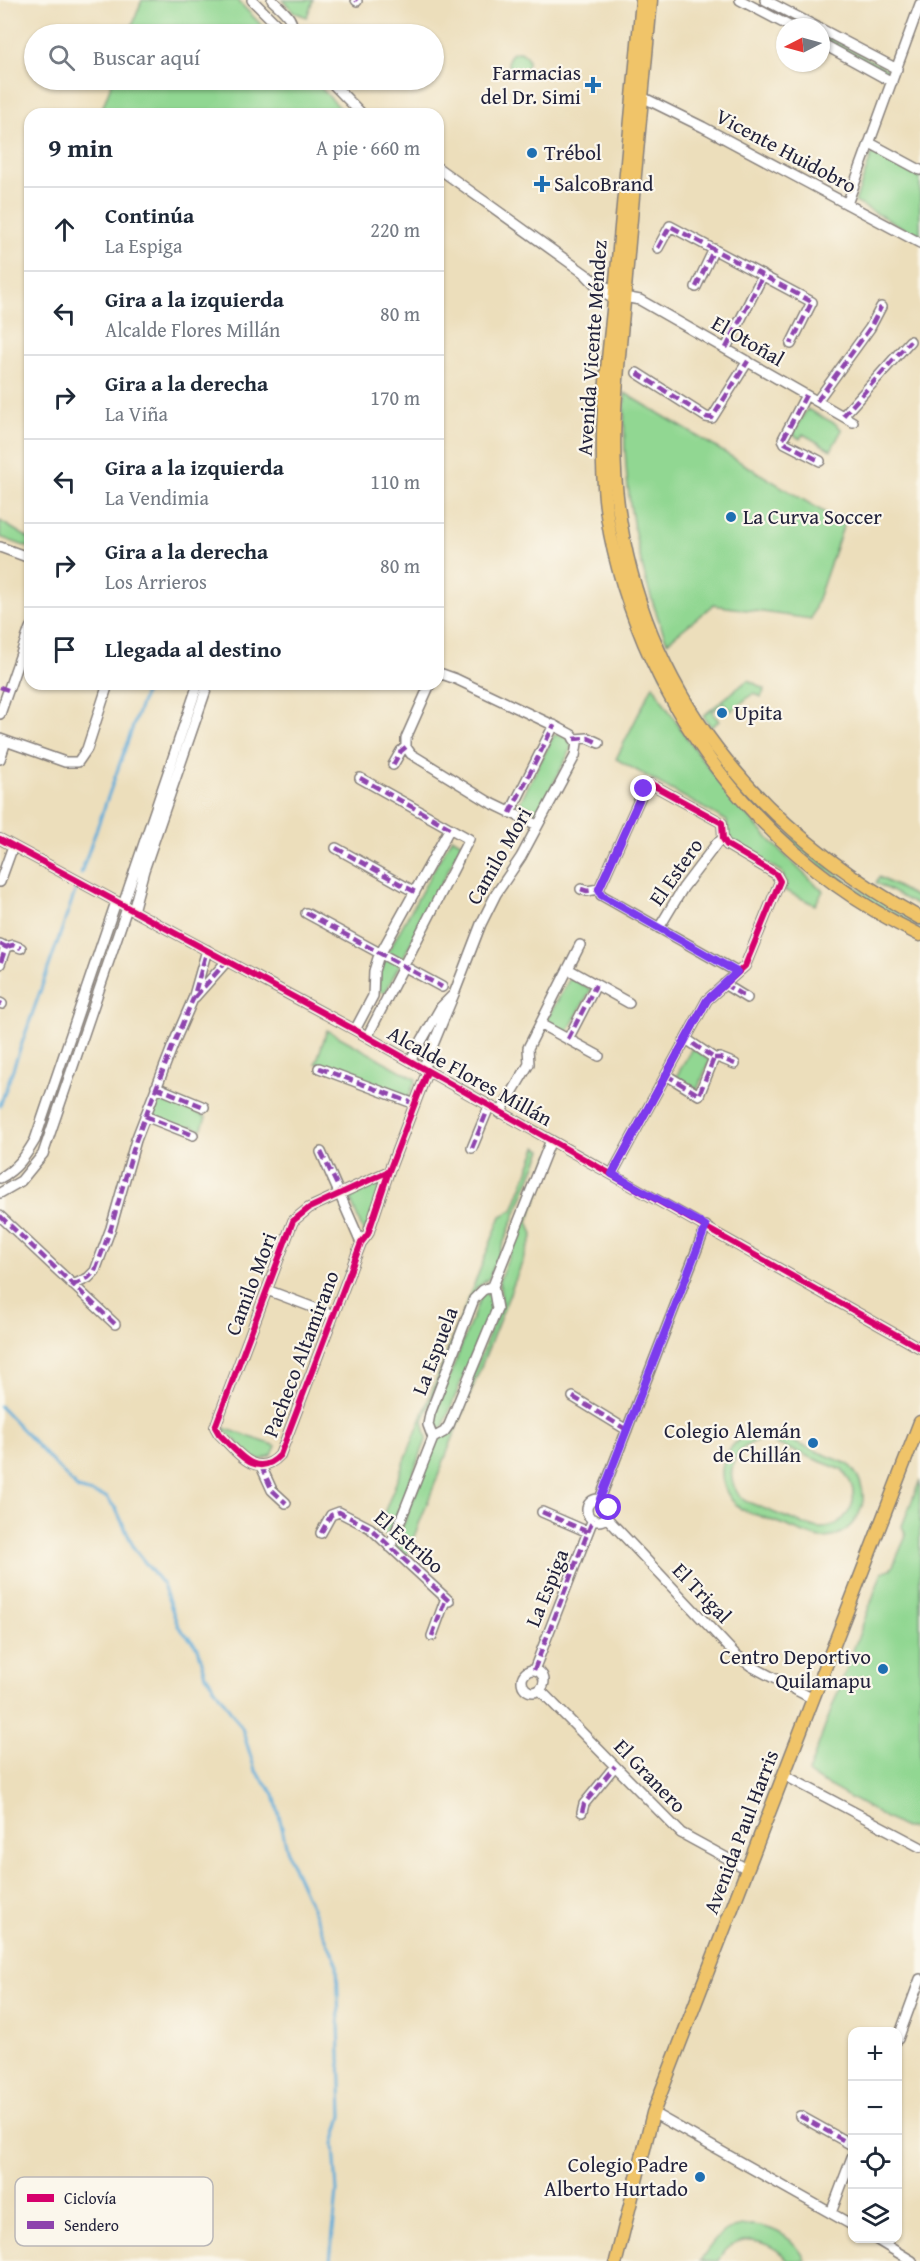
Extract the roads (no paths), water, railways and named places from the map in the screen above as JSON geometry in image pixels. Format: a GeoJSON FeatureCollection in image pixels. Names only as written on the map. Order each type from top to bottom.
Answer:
{"type":"FeatureCollection","features":[{"type":"Feature","properties":{"kind":"main road","name":"Avenida Vicente Méndez"},"geometry":{"type":"LineString","coordinates":[[638,95],[642,0]]}},
{"type":"Feature","properties":{"kind":"main road","name":"Avenida Vicente Méndez"},"geometry":{"type":"LineString","coordinates":[[651,0],[638,95],[602,433],[605,500],[624,590],[655,669],[676,709],[701,748],[731,787],[799,856],[841,889],[885,917],[920,935]]}},
{"type":"Feature","properties":{"kind":"main road","name":"Avenida Vicente Méndez"},"geometry":{"type":"LineString","coordinates":[[618,295],[614,430],[615,480],[621,528],[632,579],[659,652],[685,703],[728,764],[786,825],[852,877],[920,918]]}},
{"type":"Feature","properties":{"kind":"main road","name":"Avenida Paul Harris"},"geometry":{"type":"LineString","coordinates":[[616,2261],[653,2113],[920,1422]]}},
{"type":"Feature","properties":{"kind":"street"},"geometry":{"type":"LineString","coordinates":[[252,0],[262,4],[278,24]]}},
{"type":"Feature","properties":{"kind":"street"},"geometry":{"type":"LineString","coordinates":[[272,0],[292,24]]}},
{"type":"Feature","properties":{"kind":"street"},"geometry":{"type":"LineString","coordinates":[[740,0],[776,19]]}},
{"type":"Feature","properties":{"kind":"street"},"geometry":{"type":"LineString","coordinates":[[765,0],[800,18]]}},
{"type":"Feature","properties":{"kind":"street"},"geometry":{"type":"LineString","coordinates":[[847,204],[920,4]]}},
{"type":"Feature","properties":{"kind":"street"},"geometry":{"type":"LineString","coordinates":[[830,34],[897,69]]}},
{"type":"Feature","properties":{"kind":"street"},"geometry":{"type":"LineString","coordinates":[[830,49],[892,82]]}},
{"type":"Feature","properties":{"kind":"street"},"geometry":{"type":"LineString","coordinates":[[339,90],[356,108]]}},
{"type":"Feature","properties":{"kind":"street","name":"Vicente Huidobro"},"geometry":{"type":"LineString","coordinates":[[638,95],[703,127],[920,243]]}},
{"type":"Feature","properties":{"kind":"street"},"geometry":{"type":"LineString","coordinates":[[870,142],[920,170]]}},
{"type":"Feature","properties":{"kind":"street","name":"El Otoñal"},"geometry":{"type":"LineString","coordinates":[[444,172],[586,275],[618,295],[640,300],[853,422]]}},
{"type":"Feature","properties":{"kind":"street"},"geometry":{"type":"LineString","coordinates":[[658,248],[670,226],[812,302],[791,344]]}},
{"type":"Feature","properties":{"kind":"street"},"geometry":{"type":"LineString","coordinates":[[696,287],[714,249]]}},
{"type":"Feature","properties":{"kind":"street"},"geometry":{"type":"LineString","coordinates":[[726,348],[763,276]]}},
{"type":"Feature","properties":{"kind":"street"},"geometry":{"type":"LineString","coordinates":[[817,401],[882,308]]}},
{"type":"Feature","properties":{"kind":"street"},"geometry":{"type":"LineString","coordinates":[[843,417],[910,341]]}},
{"type":"Feature","properties":{"kind":"street"},"geometry":{"type":"LineString","coordinates":[[637,373],[706,417],[712,418],[747,361]]}},
{"type":"Feature","properties":{"kind":"street"},"geometry":{"type":"LineString","coordinates":[[806,395],[783,439],[785,444],[820,461]]}},
{"type":"Feature","properties":{"kind":"street"},"geometry":{"type":"LineString","coordinates":[[0,547],[24,556]]}},
{"type":"Feature","properties":{"kind":"street"},"geometry":{"type":"LineString","coordinates":[[0,714],[4,688],[24,642]]}},
{"type":"Feature","properties":{"kind":"street"},"geometry":{"type":"LineString","coordinates":[[444,675],[554,725],[572,735],[574,739],[588,738],[599,743]]}},
{"type":"Feature","properties":{"kind":"street"},"geometry":{"type":"LineString","coordinates":[[0,759],[3,740],[64,762],[78,762],[87,749],[106,690]]}},
{"type":"Feature","properties":{"kind":"street"},"geometry":{"type":"LineString","coordinates":[[0,1193],[21,1181],[43,1154],[196,690]]}},
{"type":"Feature","properties":{"kind":"street"},"geometry":{"type":"LineString","coordinates":[[0,1178],[10,1173],[23,1161],[35,1140],[125,907],[144,870],[206,690]]}},
{"type":"Feature","properties":{"kind":"street"},"geometry":{"type":"LineString","coordinates":[[393,765],[405,747],[406,738],[427,690]]}},
{"type":"Feature","properties":{"kind":"street"},"geometry":{"type":"LineString","coordinates":[[510,813],[554,725]]}},
{"type":"Feature","properties":{"kind":"street","name":"Camilo Mori"},"geometry":{"type":"LineString","coordinates":[[361,1243],[368,1234],[389,1171],[416,1104],[425,1070],[481,924],[496,894],[521,857],[575,756],[577,743],[574,739]]}},
{"type":"Feature","properties":{"kind":"street"},"geometry":{"type":"LineString","coordinates":[[405,747],[411,754],[510,813],[537,825]]}},
{"type":"Feature","properties":{"kind":"street"},"geometry":{"type":"LineString","coordinates":[[360,778],[469,839],[367,1037]]}},
{"type":"Feature","properties":{"kind":"street"},"geometry":{"type":"LineString","coordinates":[[612,1174],[707,1000],[745,966],[780,881],[776,874],[728,845],[723,839],[722,823],[651,784],[644,789],[599,889],[601,895],[737,972]]}},
{"type":"Feature","properties":{"kind":"street"},"geometry":{"type":"LineString","coordinates":[[354,1030],[373,996],[374,971],[381,954],[450,828]]}},
{"type":"Feature","properties":{"kind":"street","name":"Alcalde Flores Millán"},"geometry":{"type":"LineString","coordinates":[[0,839],[367,1037],[920,1348]]}},
{"type":"Feature","properties":{"kind":"street","name":"El Estero"},"geometry":{"type":"LineString","coordinates":[[659,928],[683,888],[723,839]]}},
{"type":"Feature","properties":{"kind":"street"},"geometry":{"type":"LineString","coordinates":[[0,882],[13,846]]}},
{"type":"Feature","properties":{"kind":"street"},"geometry":{"type":"LineString","coordinates":[[336,848],[415,891]]}},
{"type":"Feature","properties":{"kind":"street"},"geometry":{"type":"LineString","coordinates":[[581,889],[587,891],[599,889]]}},
{"type":"Feature","properties":{"kind":"street"},"geometry":{"type":"LineString","coordinates":[[306,913],[442,987]]}},
{"type":"Feature","properties":{"kind":"street"},"geometry":{"type":"LineString","coordinates":[[0,964],[3,946],[13,945],[21,948]]}},
{"type":"Feature","properties":{"kind":"street"},"geometry":{"type":"LineString","coordinates":[[500,1113],[529,1064],[528,1048],[580,945]]}},
{"type":"Feature","properties":{"kind":"street"},"geometry":{"type":"LineString","coordinates":[[73,1285],[88,1278],[95,1271],[111,1228],[122,1184],[145,1116],[193,999],[207,950]]}},
{"type":"Feature","properties":{"kind":"street"},"geometry":{"type":"LineString","coordinates":[[193,999],[227,961]]}},
{"type":"Feature","properties":{"kind":"street"},"geometry":{"type":"LineString","coordinates":[[568,969],[629,1003]]}},
{"type":"Feature","properties":{"kind":"street"},"geometry":{"type":"LineString","coordinates":[[724,984],[747,998]]}},
{"type":"Feature","properties":{"kind":"street"},"geometry":{"type":"LineString","coordinates":[[568,1039],[596,985]]}},
{"type":"Feature","properties":{"kind":"street","name":"Camilo Mori"},"geometry":{"type":"LineString","coordinates":[[410,1061],[441,1006],[454,994]]}},
{"type":"Feature","properties":{"kind":"street"},"geometry":{"type":"LineString","coordinates":[[540,1024],[599,1056]]}},
{"type":"Feature","properties":{"kind":"street"},"geometry":{"type":"LineString","coordinates":[[686,1039],[714,1058],[735,1064]]}},
{"type":"Feature","properties":{"kind":"street"},"geometry":{"type":"LineString","coordinates":[[666,1075],[699,1095],[714,1058]]}},
{"type":"Feature","properties":{"kind":"street"},"geometry":{"type":"LineString","coordinates":[[319,1068],[416,1104]]}},
{"type":"Feature","properties":{"kind":"street"},"geometry":{"type":"LineString","coordinates":[[156,1087],[204,1107]]}},
{"type":"Feature","properties":{"kind":"street"},"geometry":{"type":"LineString","coordinates":[[472,1148],[489,1107]]}},
{"type":"Feature","properties":{"kind":"street"},"geometry":{"type":"LineString","coordinates":[[145,1116],[193,1135]]}},
{"type":"Feature","properties":{"kind":"street","name":"La Espuela"},"geometry":{"type":"LineString","coordinates":[[390,1547],[433,1438],[444,1432],[449,1425],[496,1308],[493,1286],[551,1140]]}},
{"type":"Feature","properties":{"kind":"street"},"geometry":{"type":"LineString","coordinates":[[321,1152],[341,1193],[361,1243]]}},
{"type":"Feature","properties":{"kind":"street","name":"Camilo Mori"},"geometry":{"type":"LineString","coordinates":[[261,1466],[251,1464],[219,1434],[215,1427],[293,1221],[309,1208],[389,1171]]}},
{"type":"Feature","properties":{"kind":"street"},"geometry":{"type":"LineString","coordinates":[[0,1216],[115,1324]]}},
{"type":"Feature","properties":{"kind":"street","name":"La Espiga"},"geometry":{"type":"LineString","coordinates":[[540,1690],[530,1692],[522,1685],[524,1675],[534,1670],[593,1519],[588,1515],[587,1508],[591,1502],[600,1499],[706,1226]]}},
{"type":"Feature","properties":{"kind":"street","name":"Pacheco Altamirano"},"geometry":{"type":"LineString","coordinates":[[261,1466],[272,1463],[280,1455],[361,1243]]}},
{"type":"Feature","properties":{"kind":"street","name":"La Espuela"},"geometry":{"type":"LineString","coordinates":[[433,1438],[428,1425],[429,1414],[474,1299],[483,1290],[493,1286]]}},
{"type":"Feature","properties":{"kind":"street"},"geometry":{"type":"LineString","coordinates":[[267,1290],[333,1316]]}},
{"type":"Feature","properties":{"kind":"street"},"geometry":{"type":"LineString","coordinates":[[573,1397],[627,1430]]}},
{"type":"Feature","properties":{"kind":"street"},"geometry":{"type":"LineString","coordinates":[[261,1466],[272,1490],[286,1503]]}},
{"type":"Feature","properties":{"kind":"street"},"geometry":{"type":"LineString","coordinates":[[593,1519],[600,1520],[606,1517],[609,1508],[606,1502],[600,1499]]}},
{"type":"Feature","properties":{"kind":"street","name":"El Estribo"},"geometry":{"type":"LineString","coordinates":[[321,1533],[331,1515],[339,1512],[370,1528],[448,1600],[432,1636]]}},
{"type":"Feature","properties":{"kind":"street"},"geometry":{"type":"LineString","coordinates":[[542,1512],[588,1532]]}},
{"type":"Feature","properties":{"kind":"street","name":"El Trigal"},"geometry":{"type":"LineString","coordinates":[[606,1517],[735,1654],[751,1666],[813,1699]]}},
{"type":"Feature","properties":{"kind":"street"},"geometry":{"type":"LineString","coordinates":[[534,1670],[543,1676],[544,1683],[540,1690]]}},
{"type":"Feature","properties":{"kind":"street","name":"El Granero"},"geometry":{"type":"LineString","coordinates":[[540,1690],[681,1833],[747,1869]]}},
{"type":"Feature","properties":{"kind":"street"},"geometry":{"type":"LineString","coordinates":[[582,1812],[584,1804],[615,1766]]}},
{"type":"Feature","properties":{"kind":"street"},"geometry":{"type":"LineString","coordinates":[[784,1774],[920,1847]]}},
{"type":"Feature","properties":{"kind":"street"},"geometry":{"type":"LineString","coordinates":[[902,2027],[920,1979]]}},
{"type":"Feature","properties":{"kind":"street"},"geometry":{"type":"LineString","coordinates":[[653,2113],[848,2223]]}},
{"type":"Feature","properties":{"kind":"street"},"geometry":{"type":"LineString","coordinates":[[800,2116],[848,2143]]}},
{"type":"Feature","properties":{"kind":"street"},"geometry":{"type":"LineString","coordinates":[[831,2213],[848,2168]]}},
{"type":"Feature","properties":{"kind":"street"},"geometry":{"type":"LineString","coordinates":[[882,2243],[912,2261]]}},
{"type":"Feature","properties":{"kind":"waterway"},"geometry":{"type":"LineString","coordinates":[[81,873],[146,690]]}},
{"type":"Feature","properties":{"kind":"waterway"},"geometry":{"type":"LineString","coordinates":[[0,1106],[76,889]]}},
{"type":"Feature","properties":{"kind":"waterway"},"geometry":{"type":"LineString","coordinates":[[0,1406],[78,1489],[106,1497],[116,1509],[135,1550],[163,1585],[178,1626],[198,1648],[206,1675],[242,1728],[255,1770],[274,1794],[289,1858],[337,1963],[342,2116],[334,2144],[337,2192],[330,2261]]}},
{"type":"Feature","properties":{"kind":"place","name":"Farmacias del Dr. Simi"},"geometry":{"type":"Point","coordinates":[593,85]}},
{"type":"Feature","properties":{"kind":"place","name":"Trébol"},"geometry":{"type":"Point","coordinates":[532,153]}},
{"type":"Feature","properties":{"kind":"place","name":"SalcoBrand"},"geometry":{"type":"Point","coordinates":[542,184]}},
{"type":"Feature","properties":{"kind":"place","name":"La Curva Soccer"},"geometry":{"type":"Point","coordinates":[731,517]}},
{"type":"Feature","properties":{"kind":"place","name":"Upita"},"geometry":{"type":"Point","coordinates":[722,713]}},
{"type":"Feature","properties":{"kind":"place","name":"Colegio Alemán de Chillán"},"geometry":{"type":"Point","coordinates":[813,1443]}},
{"type":"Feature","properties":{"kind":"place","name":"Centro Deportivo Quilamapu"},"geometry":{"type":"Point","coordinates":[883,1669]}},
{"type":"Feature","properties":{"kind":"place","name":"Colegio Padre Alberto Hurtado"},"geometry":{"type":"Point","coordinates":[700,2177]}}]}
